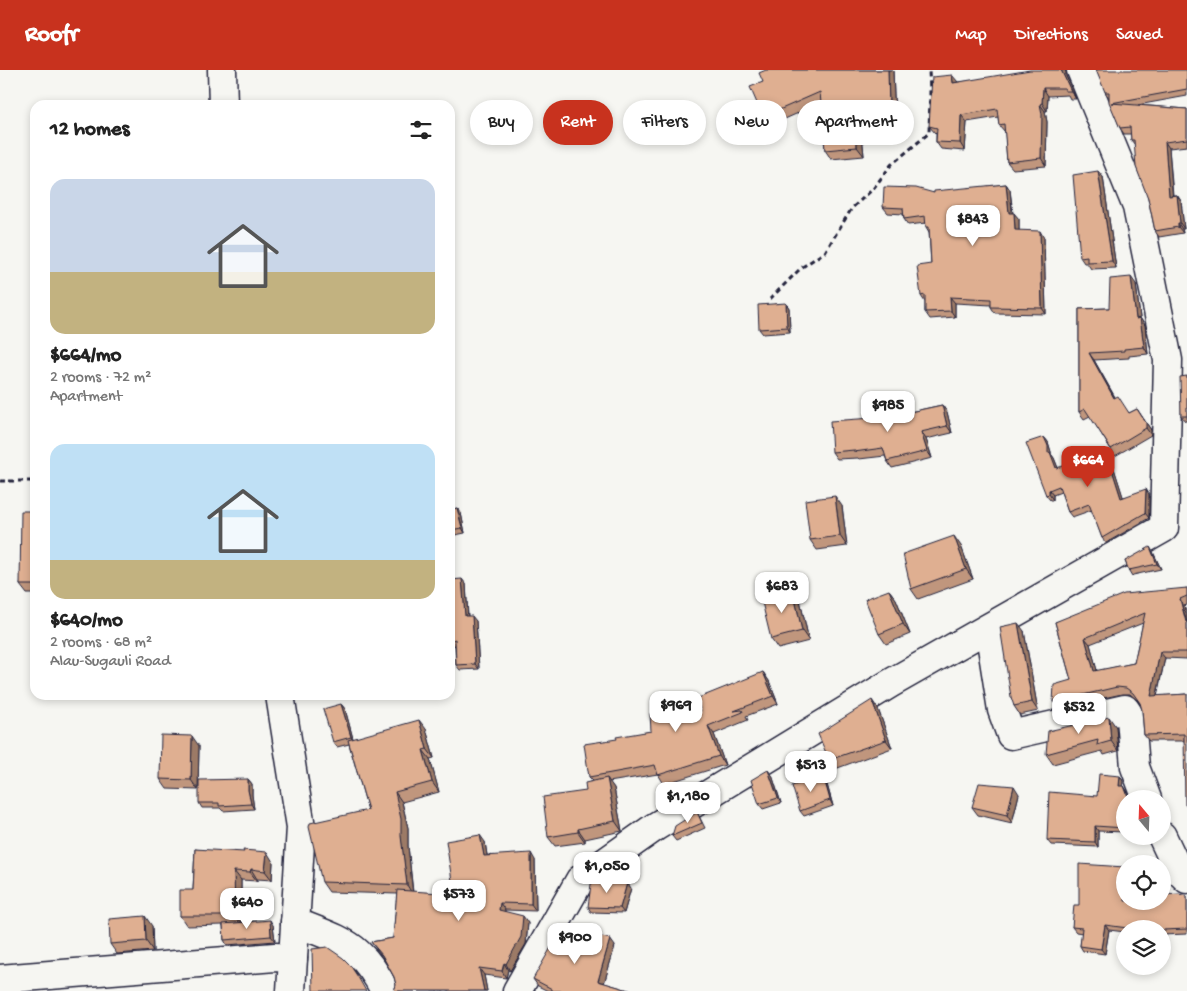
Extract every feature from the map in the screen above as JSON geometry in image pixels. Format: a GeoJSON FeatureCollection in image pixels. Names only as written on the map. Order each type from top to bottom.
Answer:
{"type":"FeatureCollection","features":[{"type":"Feature","properties":{"kind":"street"},"geometry":{"type":"LineString","coordinates":[[222,70],[223,100]]}},
{"type":"Feature","properties":{"kind":"street"},"geometry":{"type":"LineString","coordinates":[[517,991],[580,880],[655,827],[891,683],[1164,528],[1168,360],[1137,208],[1081,70]]}},
{"type":"Feature","properties":{"kind":"street"},"geometry":{"type":"LineString","coordinates":[[989,628],[1002,710],[1010,735],[1125,709],[1131,718],[1135,766],[1144,790]]}},
{"type":"Feature","properties":{"kind":"street"},"geometry":{"type":"LineString","coordinates":[[281,700],[301,827],[291,991]]}},
{"type":"Feature","properties":{"kind":"street"},"geometry":{"type":"LineString","coordinates":[[1166,845],[1178,870],[1187,879]]}},
{"type":"Feature","properties":{"kind":"street"},"geometry":{"type":"LineString","coordinates":[[296,922],[340,941],[358,952],[376,973],[385,991]]}},
{"type":"Feature","properties":{"kind":"street"},"geometry":{"type":"LineString","coordinates":[[0,979],[293,958]]}},
{"type":"Feature","properties":{"kind":"path"},"geometry":{"type":"LineString","coordinates":[[770,299],[801,268],[825,252],[852,208],[872,189],[891,165],[929,133],[929,70]]}},
{"type":"Feature","properties":{"kind":"path"},"geometry":{"type":"LineString","coordinates":[[0,481],[30,481]]}},
{"type":"Feature","properties":{"kind":"building"},"geometry":{"type":"Polygon","coordinates":[[[766,70],[888,70],[889,100],[821,100],[820,92],[802,100],[797,100],[797,102],[787,106],[787,100],[756,100],[750,87],[763,82],[759,73],[766,70]]]}},
{"type":"Feature","properties":{"kind":"building"},"geometry":{"type":"Polygon","coordinates":[[[1030,70],[1061,70],[1071,91],[1065,91],[1065,88],[1043,88],[1042,103],[1040,104],[1042,114],[1041,158],[1007,162],[1004,124],[999,125],[997,109],[961,115],[960,143],[936,142],[937,128],[929,126],[932,77],[952,75],[953,83],[1030,70]]]}},
{"type":"Feature","properties":{"kind":"building"},"geometry":{"type":"Polygon","coordinates":[[[1096,70],[1187,70],[1187,89],[1111,103],[1187,109],[1187,139],[1165,142],[1169,196],[1177,195],[1180,223],[1178,223],[1178,227],[1155,231],[1148,198],[1136,167],[1134,140],[1131,140],[1130,127],[1120,128],[1109,102],[1109,92],[1105,92],[1096,70]]]}},
{"type":"Feature","properties":{"kind":"building"},"geometry":{"type":"Polygon","coordinates":[[[825,145],[857,145],[857,147],[825,150],[825,145]]]}},
{"type":"Feature","properties":{"kind":"building"},"geometry":{"type":"Polygon","coordinates":[[[1098,171],[1112,261],[1087,262],[1087,256],[1080,257],[1073,175],[1098,171]]]}},
{"type":"Feature","properties":{"kind":"building"},"geometry":{"type":"Polygon","coordinates":[[[1006,184],[1009,213],[1014,213],[1015,230],[1040,231],[1042,308],[991,307],[991,299],[950,297],[951,311],[925,312],[925,295],[921,296],[917,266],[931,264],[929,227],[926,227],[925,216],[904,219],[903,208],[883,207],[884,187],[916,188],[934,193],[934,191],[1006,184]]]}},
{"type":"Feature","properties":{"kind":"building"},"geometry":{"type":"Polygon","coordinates":[[[1131,277],[1136,319],[1140,318],[1144,347],[1124,349],[1124,351],[1089,353],[1114,398],[1118,396],[1129,413],[1137,409],[1146,423],[1146,428],[1111,449],[1085,409],[1079,412],[1079,309],[1109,308],[1110,279],[1131,277]]]}},
{"type":"Feature","properties":{"kind":"building"},"geometry":{"type":"Polygon","coordinates":[[[786,303],[787,327],[759,329],[758,305],[786,303]]]}},
{"type":"Feature","properties":{"kind":"building"},"geometry":{"type":"Polygon","coordinates":[[[1187,376],[1187,416],[1181,416],[1180,377],[1187,376]]]}},
{"type":"Feature","properties":{"kind":"building"},"geometry":{"type":"Polygon","coordinates":[[[942,405],[947,426],[921,432],[927,451],[887,461],[883,448],[854,452],[854,450],[832,452],[830,421],[887,417],[942,405]]]}},
{"type":"Feature","properties":{"kind":"building"},"geometry":{"type":"Polygon","coordinates":[[[1044,437],[1048,446],[1048,453],[1050,452],[1056,468],[1107,454],[1121,498],[1146,489],[1145,513],[1102,538],[1089,504],[1068,512],[1059,486],[1049,490],[1049,494],[1046,495],[1026,443],[1044,437]]]}},
{"type":"Feature","properties":{"kind":"building"},"geometry":{"type":"Polygon","coordinates":[[[835,496],[840,536],[810,540],[805,500],[835,496]]]}},
{"type":"Feature","properties":{"kind":"building"},"geometry":{"type":"Polygon","coordinates":[[[457,508],[462,528],[455,529],[455,509],[457,508]]]}},
{"type":"Feature","properties":{"kind":"building"},"geometry":{"type":"Polygon","coordinates":[[[21,511],[30,511],[30,585],[20,585],[21,511]]]}},
{"type":"Feature","properties":{"kind":"building"},"geometry":{"type":"Polygon","coordinates":[[[954,536],[966,569],[911,589],[903,554],[954,536]]]}},
{"type":"Feature","properties":{"kind":"building"},"geometry":{"type":"Polygon","coordinates":[[[1150,547],[1157,564],[1129,571],[1125,561],[1150,547]]]}},
{"type":"Feature","properties":{"kind":"building"},"geometry":{"type":"Polygon","coordinates":[[[462,579],[465,616],[472,616],[475,664],[456,665],[455,580],[462,579]]]}},
{"type":"Feature","properties":{"kind":"building"},"geometry":{"type":"Polygon","coordinates":[[[1187,588],[1187,596],[1180,599],[1187,622],[1187,652],[1160,652],[1151,696],[1187,694],[1187,806],[1185,805],[1184,734],[1144,735],[1142,710],[1140,703],[1133,693],[1126,688],[1117,687],[1053,702],[1054,685],[1071,680],[1055,622],[1124,594],[1187,588]],[[1145,613],[1085,638],[1094,671],[1134,663],[1145,613]]]}},
{"type":"Feature","properties":{"kind":"building"},"geometry":{"type":"Polygon","coordinates":[[[793,590],[802,631],[771,639],[761,598],[793,590]]]}},
{"type":"Feature","properties":{"kind":"building"},"geometry":{"type":"Polygon","coordinates":[[[889,590],[903,624],[879,634],[865,599],[889,590]]]}},
{"type":"Feature","properties":{"kind":"building"},"geometry":{"type":"Polygon","coordinates":[[[1018,623],[1032,702],[1014,706],[1000,627],[1018,623]]]}},
{"type":"Feature","properties":{"kind":"building"},"geometry":{"type":"Polygon","coordinates":[[[763,672],[773,696],[734,711],[742,710],[743,712],[708,726],[719,756],[658,775],[655,765],[589,777],[584,744],[651,731],[650,713],[701,711],[696,699],[763,672]]]}},
{"type":"Feature","properties":{"kind":"building"},"geometry":{"type":"Polygon","coordinates":[[[872,700],[886,740],[829,760],[818,734],[872,700]]]}},
{"type":"Feature","properties":{"kind":"building"},"geometry":{"type":"Polygon","coordinates":[[[341,704],[351,737],[333,742],[323,709],[341,704]]]}},
{"type":"Feature","properties":{"kind":"building"},"geometry":{"type":"Polygon","coordinates":[[[1109,717],[1111,741],[1097,745],[1098,740],[1046,754],[1048,731],[1109,717]]]}},
{"type":"Feature","properties":{"kind":"building"},"geometry":{"type":"Polygon","coordinates":[[[419,720],[427,749],[423,750],[432,782],[395,792],[401,819],[401,836],[407,885],[322,882],[309,827],[310,823],[368,810],[348,740],[419,720]]]}},
{"type":"Feature","properties":{"kind":"building"},"geometry":{"type":"Polygon","coordinates":[[[161,735],[192,736],[191,780],[160,779],[161,735]]]}},
{"type":"Feature","properties":{"kind":"building"},"geometry":{"type":"Polygon","coordinates":[[[768,770],[778,798],[759,804],[751,780],[768,770]]]}},
{"type":"Feature","properties":{"kind":"building"},"geometry":{"type":"Polygon","coordinates":[[[1099,774],[1120,776],[1119,786],[1124,786],[1126,790],[1116,790],[1116,827],[1095,826],[1095,842],[1047,840],[1049,792],[1097,796],[1099,774]]]}},
{"type":"Feature","properties":{"kind":"building"},"geometry":{"type":"Polygon","coordinates":[[[823,775],[830,800],[800,811],[792,786],[823,775]]]}},
{"type":"Feature","properties":{"kind":"building"},"geometry":{"type":"Polygon","coordinates":[[[607,778],[615,821],[578,829],[578,832],[548,837],[543,797],[586,791],[585,783],[607,778]]]}},
{"type":"Feature","properties":{"kind":"building"},"geometry":{"type":"Polygon","coordinates":[[[248,779],[251,804],[219,806],[219,803],[199,803],[199,780],[248,779]]]}},
{"type":"Feature","properties":{"kind":"building"},"geometry":{"type":"Polygon","coordinates":[[[979,783],[1014,786],[1007,815],[972,807],[979,783]]]}},
{"type":"Feature","properties":{"kind":"building"},"geometry":{"type":"Polygon","coordinates":[[[697,812],[702,823],[672,836],[675,826],[697,812]]]}},
{"type":"Feature","properties":{"kind":"building"},"geometry":{"type":"Polygon","coordinates":[[[480,835],[484,856],[531,853],[531,904],[500,903],[499,910],[523,916],[521,937],[506,964],[504,963],[502,971],[479,968],[484,991],[394,991],[396,985],[394,977],[382,955],[371,942],[393,938],[397,890],[454,894],[446,841],[480,835]]]}},
{"type":"Feature","properties":{"kind":"building"},"geometry":{"type":"Polygon","coordinates":[[[195,849],[267,852],[265,871],[251,869],[250,872],[234,871],[235,916],[180,916],[180,890],[193,890],[195,849]]]}},
{"type":"Feature","properties":{"kind":"building"},"geometry":{"type":"Polygon","coordinates":[[[1079,864],[1116,866],[1116,910],[1171,910],[1171,894],[1187,896],[1187,929],[1171,930],[1171,920],[1116,920],[1116,926],[1105,925],[1101,949],[1080,946],[1082,928],[1072,927],[1074,905],[1079,905],[1079,864]]]}},
{"type":"Feature","properties":{"kind":"building"},"geometry":{"type":"Polygon","coordinates":[[[597,880],[627,883],[620,908],[588,907],[591,884],[597,880]]]}},
{"type":"Feature","properties":{"kind":"building"},"geometry":{"type":"Polygon","coordinates":[[[145,916],[146,941],[110,944],[109,919],[145,916]]]}},
{"type":"Feature","properties":{"kind":"building"},"geometry":{"type":"Polygon","coordinates":[[[270,920],[271,936],[224,940],[223,924],[270,920]]]}},
{"type":"Feature","properties":{"kind":"building"},"geometry":{"type":"Polygon","coordinates":[[[561,930],[581,942],[582,932],[610,939],[598,981],[632,991],[552,991],[552,989],[533,979],[561,930]]]}},
{"type":"Feature","properties":{"kind":"building"},"geometry":{"type":"Polygon","coordinates":[[[327,947],[350,965],[366,991],[313,991],[312,949],[327,947]]]}}]}
